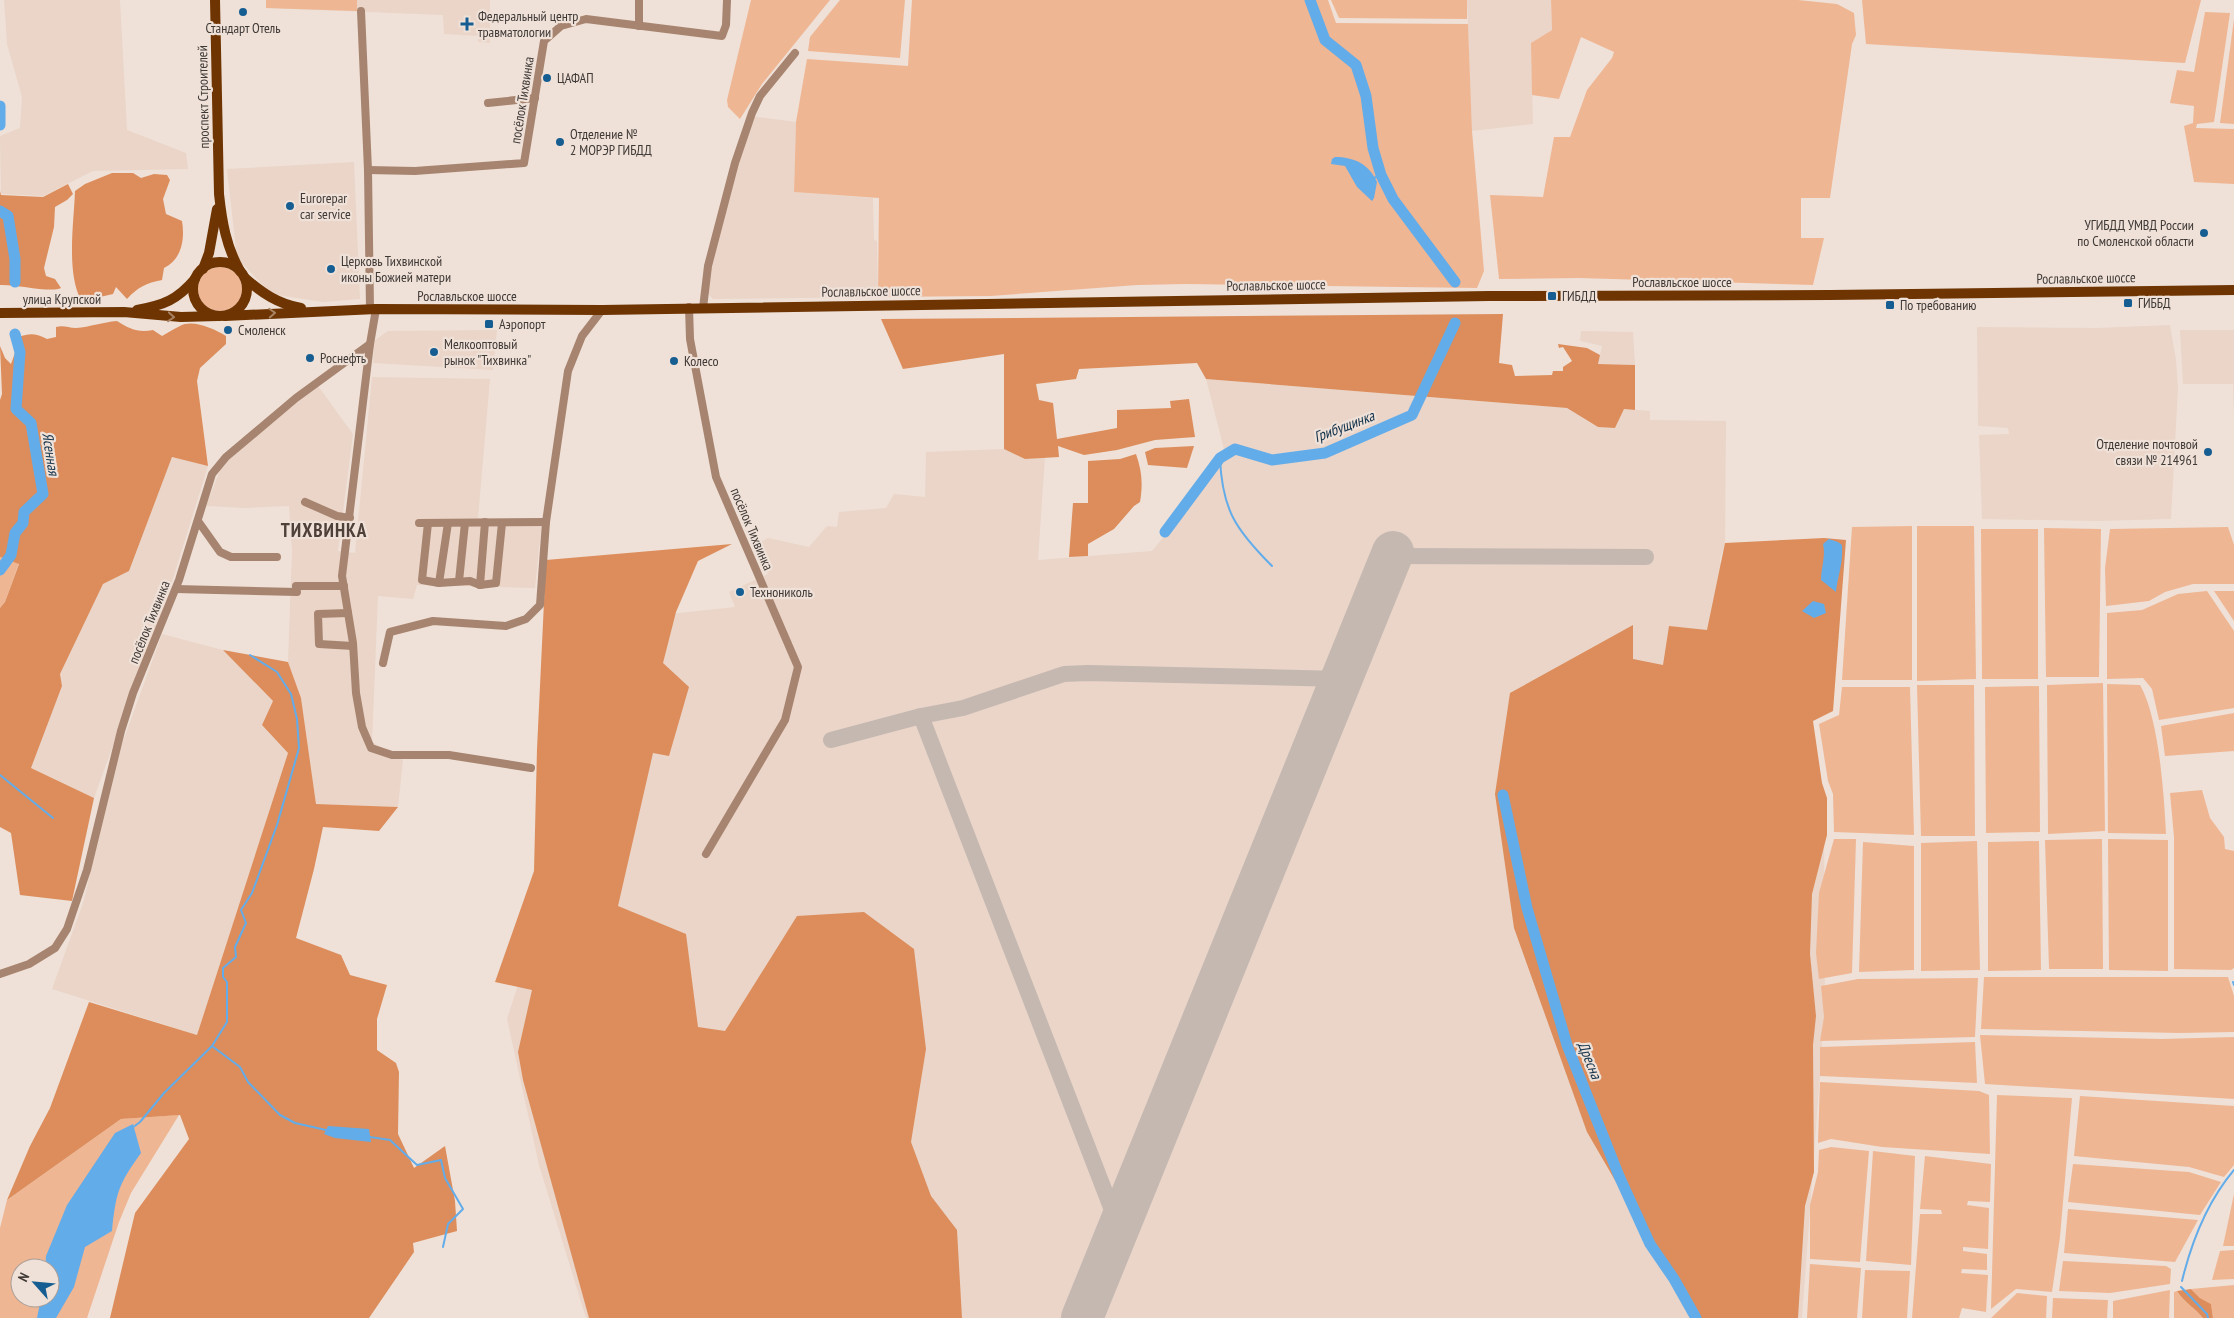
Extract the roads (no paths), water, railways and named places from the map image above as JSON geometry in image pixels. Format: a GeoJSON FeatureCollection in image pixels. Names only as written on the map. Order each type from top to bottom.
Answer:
{"type":"FeatureCollection","features":[{"type":"Feature","properties":{"kind":"main road","name":"проспект Строителей"},"geometry":{"type":"LineString","coordinates":[[215,0],[219,194],[222,223],[229,252],[242,275]]}},
{"type":"Feature","properties":{"kind":"main road","name":"проспект Строителей"},"geometry":{"type":"LineString","coordinates":[[203,269],[209,253],[219,194]]}},
{"type":"Feature","properties":{"kind":"main road"},"geometry":{"type":"LineString","coordinates":[[226,263],[242,275],[247,292],[238,310],[221,316],[204,311],[195,300],[194,285],[196,278],[203,269],[210,265],[226,263]]}},
{"type":"Feature","properties":{"kind":"main road","name":"Рославльское шоссе"},"geometry":{"type":"LineString","coordinates":[[242,275],[262,293],[279,302],[319,310]]}},
{"type":"Feature","properties":{"kind":"main road","name":"улица Крупской"},"geometry":{"type":"LineString","coordinates":[[124,312],[162,306],[183,293],[196,278]]}},
{"type":"Feature","properties":{"kind":"main road","name":"Рославльское шоссе"},"geometry":{"type":"LineString","coordinates":[[221,316],[373,309],[602,310],[689,307],[1488,296],[1970,294],[2234,290]]}},
{"type":"Feature","properties":{"kind":"main road","name":"улица Крупской"},"geometry":{"type":"LineString","coordinates":[[0,312],[124,312],[181,318],[221,316]]}},
{"type":"Feature","properties":{"kind":"street"},"geometry":{"type":"LineString","coordinates":[[639,0],[639,26]]}},
{"type":"Feature","properties":{"kind":"street","name":"посёлок Тихвинка"},"geometry":{"type":"LineString","coordinates":[[368,170],[415,171],[524,163],[544,42],[561,26],[586,19],[722,36],[726,25],[727,0]]}},
{"type":"Feature","properties":{"kind":"street"},"geometry":{"type":"LineString","coordinates":[[361,12],[373,309],[342,576],[353,646],[356,693],[362,727],[371,748],[392,755],[449,755],[531,768]]}},
{"type":"Feature","properties":{"kind":"street"},"geometry":{"type":"LineString","coordinates":[[703,308],[708,266],[735,163],[752,113],[760,96],[795,54]]}},
{"type":"Feature","properties":{"kind":"street"},"geometry":{"type":"LineString","coordinates":[[488,103],[535,98]]}},
{"type":"Feature","properties":{"kind":"street","name":"посёлок Тихвинка"},"geometry":{"type":"LineString","coordinates":[[689,307],[690,339],[716,477],[798,667],[785,720],[706,854]]}},
{"type":"Feature","properties":{"kind":"street"},"geometry":{"type":"LineString","coordinates":[[383,664],[390,632],[433,621],[506,626],[526,619],[540,605],[546,522],[568,371],[582,336],[602,310]]}},
{"type":"Feature","properties":{"kind":"street","name":"посёлок Тихвинка"},"geometry":{"type":"LineString","coordinates":[[0,974],[29,964],[55,948],[67,929],[87,870],[132,693],[176,589],[212,474],[226,457],[296,398],[370,344]]}},
{"type":"Feature","properties":{"kind":"street"},"geometry":{"type":"LineString","coordinates":[[305,502],[337,516],[350,518]]}},
{"type":"Feature","properties":{"kind":"street"},"geometry":{"type":"LineString","coordinates":[[198,521],[220,552],[231,557],[277,557]]}},
{"type":"Feature","properties":{"kind":"street"},"geometry":{"type":"LineString","coordinates":[[480,585],[485,522]]}},
{"type":"Feature","properties":{"kind":"street"},"geometry":{"type":"LineString","coordinates":[[418,523],[546,522]]}},
{"type":"Feature","properties":{"kind":"street"},"geometry":{"type":"LineString","coordinates":[[428,523],[422,580],[439,583],[470,581],[480,585],[496,583],[502,523]]}},
{"type":"Feature","properties":{"kind":"street"},"geometry":{"type":"LineString","coordinates":[[439,583],[448,523]]}},
{"type":"Feature","properties":{"kind":"street"},"geometry":{"type":"LineString","coordinates":[[459,581],[465,523]]}},
{"type":"Feature","properties":{"kind":"street"},"geometry":{"type":"LineString","coordinates":[[176,589],[297,592],[296,586],[344,586]]}},
{"type":"Feature","properties":{"kind":"street"},"geometry":{"type":"LineString","coordinates":[[348,613],[318,614],[318,644],[353,646]]}},
{"type":"Feature","properties":{"kind":"water"},"geometry":{"type":"Polygon","coordinates":[[[1335,157],[1355,160],[1370,170],[1377,182],[1372,201],[1357,187],[1345,166],[1331,164],[1332,159],[1335,157]]]}},
{"type":"Feature","properties":{"kind":"water"},"geometry":{"type":"Polygon","coordinates":[[[1829,539],[1842,545],[1836,592],[1821,580],[1823,544],[1829,539]]]}},
{"type":"Feature","properties":{"kind":"water"},"geometry":{"type":"Polygon","coordinates":[[[1813,601],[1824,604],[1826,613],[1814,618],[1802,611],[1813,601]]]}},
{"type":"Feature","properties":{"kind":"water"},"geometry":{"type":"Polygon","coordinates":[[[133,1124],[141,1153],[127,1173],[119,1190],[112,1231],[85,1247],[74,1287],[56,1318],[37,1318],[39,1308],[60,1308],[60,1258],[46,1258],[46,1256],[67,1205],[115,1133],[133,1124]]]}},
{"type":"Feature","properties":{"kind":"water"},"geometry":{"type":"Polygon","coordinates":[[[328,1126],[369,1129],[371,1142],[335,1138],[324,1134],[328,1126]]]}},
{"type":"Feature","properties":{"kind":"waterway","name":"Грибущинка"},"geometry":{"type":"LineString","coordinates":[[1310,0],[1325,40],[1356,65],[1366,96],[1373,148],[1381,175],[1393,199],[1455,282]]}},
{"type":"Feature","properties":{"kind":"waterway","name":"Ясенная"},"geometry":{"type":"LineString","coordinates":[[0,106],[0,125]]}},
{"type":"Feature","properties":{"kind":"waterway","name":"Грибущинка"},"geometry":{"type":"LineString","coordinates":[[1374,178],[1381,175]]}},
{"type":"Feature","properties":{"kind":"waterway","name":"Ясенная"},"geometry":{"type":"LineString","coordinates":[[0,211],[8,216],[15,259],[15,282]]}},
{"type":"Feature","properties":{"kind":"waterway","name":"Грибущинка"},"geometry":{"type":"LineString","coordinates":[[1165,532],[1220,458],[1235,449],[1272,460],[1325,453],[1412,415],[1455,323]]}},
{"type":"Feature","properties":{"kind":"waterway","name":"Ясенная"},"geometry":{"type":"LineString","coordinates":[[0,570],[11,555],[15,533],[23,523],[24,512],[43,494],[31,423],[16,409],[20,352],[15,334]]}},
{"type":"Feature","properties":{"kind":"waterway"},"geometry":{"type":"LineString","coordinates":[[1220,458],[1224,492],[1233,518],[1240,530],[1272,566]]}},
{"type":"Feature","properties":{"kind":"waterway"},"geometry":{"type":"LineString","coordinates":[[132,1128],[140,1122],[164,1093],[212,1046],[227,1022],[227,982],[223,977],[223,968],[236,957],[235,947],[246,923],[241,910],[252,893],[277,825],[299,748],[297,719],[291,694],[277,672],[250,655]]}},
{"type":"Feature","properties":{"kind":"waterway"},"geometry":{"type":"LineString","coordinates":[[0,775],[53,818]]}},
{"type":"Feature","properties":{"kind":"waterway","name":"Дресна"},"geometry":{"type":"LineString","coordinates":[[1503,795],[1527,908],[1567,1045],[1619,1176],[1650,1244],[1674,1279],[1696,1318]]}},
{"type":"Feature","properties":{"kind":"waterway"},"geometry":{"type":"LineString","coordinates":[[212,1046],[240,1067],[248,1082],[280,1115],[295,1123],[326,1130]]}},
{"type":"Feature","properties":{"kind":"waterway"},"geometry":{"type":"LineString","coordinates":[[370,1137],[390,1140],[417,1165],[441,1160],[445,1178],[463,1209],[448,1224],[443,1247]]}},
{"type":"Feature","properties":{"kind":"waterway"},"geometry":{"type":"LineString","coordinates":[[2182,1281],[2196,1236],[2208,1208],[2234,1170]]}},
{"type":"Feature","properties":{"kind":"waterway"},"geometry":{"type":"LineString","coordinates":[[2181,1287],[2207,1314],[2208,1318]]}},
{"type":"Feature","properties":{"kind":"place","name":"Стандарт Отель"},"geometry":{"type":"Point","coordinates":[243,12]}},
{"type":"Feature","properties":{"kind":"place","name":"Федеральный центр травматологии"},"geometry":{"type":"Point","coordinates":[467,24]}},
{"type":"Feature","properties":{"kind":"place","name":"ЦАФАП"},"geometry":{"type":"Point","coordinates":[547,78]}},
{"type":"Feature","properties":{"kind":"place","name":"Отделение № 2 МОРЭР ГИБДД"},"geometry":{"type":"Point","coordinates":[560,142]}},
{"type":"Feature","properties":{"kind":"place","name":"Eurorepar car service"},"geometry":{"type":"Point","coordinates":[290,206]}},
{"type":"Feature","properties":{"kind":"place","name":"УГИБДД УМВД России по Смоленской области"},"geometry":{"type":"Point","coordinates":[2204,233]}},
{"type":"Feature","properties":{"kind":"place","name":"Церковь Тихвинской иконы Божией матери"},"geometry":{"type":"Point","coordinates":[331,269]}},
{"type":"Feature","properties":{"kind":"place","name":"ГИБДД"},"geometry":{"type":"Point","coordinates":[1552,296]}},
{"type":"Feature","properties":{"kind":"place","name":"ГИББД"},"geometry":{"type":"Point","coordinates":[2128,303]}},
{"type":"Feature","properties":{"kind":"place","name":"По требованию"},"geometry":{"type":"Point","coordinates":[1890,305]}},
{"type":"Feature","properties":{"kind":"place","name":"Аэропорт"},"geometry":{"type":"Point","coordinates":[489,324]}},
{"type":"Feature","properties":{"kind":"place","name":"Смоленск"},"geometry":{"type":"Point","coordinates":[228,330]}},
{"type":"Feature","properties":{"kind":"place","name":"Мелкооптовый рынок \"Тихвинка\""},"geometry":{"type":"Point","coordinates":[434,352]}},
{"type":"Feature","properties":{"kind":"place","name":"Роснефть"},"geometry":{"type":"Point","coordinates":[310,358]}},
{"type":"Feature","properties":{"kind":"place","name":"Колесо"},"geometry":{"type":"Point","coordinates":[674,361]}},
{"type":"Feature","properties":{"kind":"place","name":"Отделение почтовой связи № 214961"},"geometry":{"type":"Point","coordinates":[2208,452]}},
{"type":"Feature","properties":{"kind":"place","name":"Технониколь"},"geometry":{"type":"Point","coordinates":[740,592]}},
{"type":"Feature","properties":{"kind":"district","name":"ТИХВИНКА"},"geometry":{"type":"Point","coordinates":[324,530]}}]}
